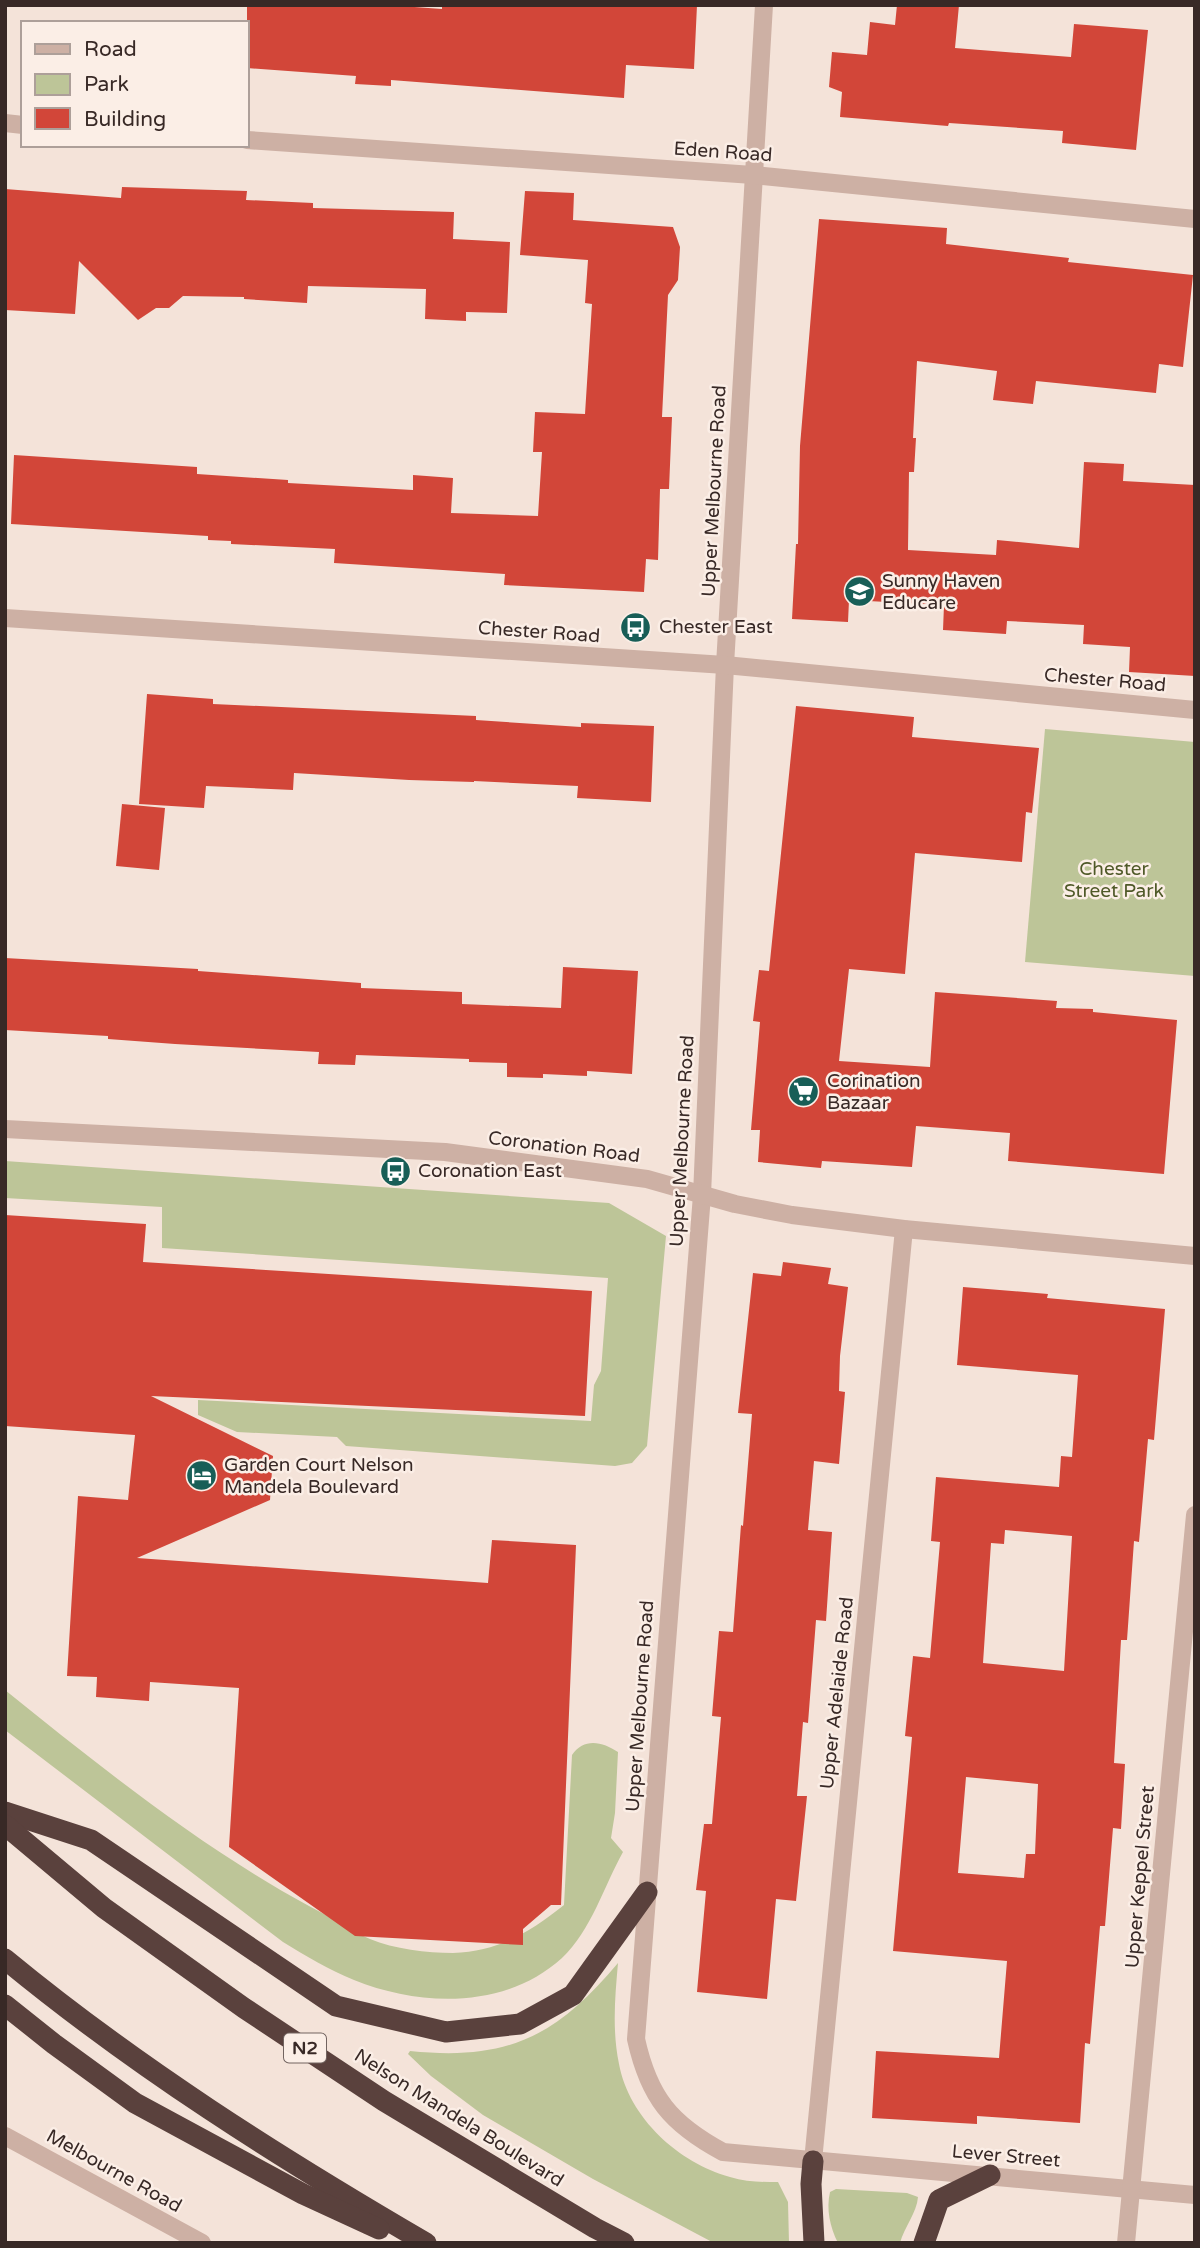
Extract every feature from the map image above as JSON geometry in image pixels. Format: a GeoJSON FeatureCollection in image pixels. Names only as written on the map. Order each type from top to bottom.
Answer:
{"type":"FeatureCollection","features":[{"type":"Feature","properties":{"kind":"highway"},"geometry":{"type":"LineString","coordinates":[[5,1812],[91,1840],[336,2006],[446,2032],[520,2025],[573,1995],[647,1892]]}},
{"type":"Feature","properties":{"kind":"highway","name":"Nelson Mandela Boulevard"},"geometry":{"type":"LineString","coordinates":[[5,1825],[104,1908],[244,2008],[384,2101],[624,2243]]}},
{"type":"Feature","properties":{"kind":"highway"},"geometry":{"type":"LineString","coordinates":[[5,1959],[174,2085],[314,2177],[426,2243]]}},
{"type":"Feature","properties":{"kind":"highway"},"geometry":{"type":"LineString","coordinates":[[5,2005],[135,2103],[303,2194],[410,2243]]}},
{"type":"Feature","properties":{"kind":"highway"},"geometry":{"type":"LineString","coordinates":[[813,2161],[811,2184],[814,2243]]}},
{"type":"Feature","properties":{"kind":"highway"},"geometry":{"type":"LineString","coordinates":[[924,2243],[939,2200],[990,2175]]}},
{"type":"Feature","properties":{"kind":"street","name":"Upper Melbourne Road"},"geometry":{"type":"LineString","coordinates":[[764,5],[725,665],[702,1195],[636,2039],[642,2068],[658,2097],[674,2119],[693,2136],[723,2152],[813,2161]]}},
{"type":"Feature","properties":{"kind":"street","name":"Eden Road"},"geometry":{"type":"LineString","coordinates":[[248,140],[753,175],[1195,219]]}},
{"type":"Feature","properties":{"kind":"street","name":"Chester Road"},"geometry":{"type":"LineString","coordinates":[[5,618],[725,665],[1195,710]]}},
{"type":"Feature","properties":{"kind":"street","name":"Coronation Road"},"geometry":{"type":"LineString","coordinates":[[5,1129],[445,1152],[648,1179],[735,1204],[792,1215],[904,1229],[1195,1256]]}},
{"type":"Feature","properties":{"kind":"street","name":"Upper Adelaide Road"},"geometry":{"type":"LineString","coordinates":[[813,2161],[904,1229]]}},
{"type":"Feature","properties":{"kind":"street","name":"Upper Keppel Street"},"geometry":{"type":"LineString","coordinates":[[1126,2243],[1195,1515]]}},
{"type":"Feature","properties":{"kind":"street","name":"Melbourne Road"},"geometry":{"type":"LineString","coordinates":[[5,2136],[202,2243]]}},
{"type":"Feature","properties":{"kind":"street","name":"Lever Street"},"geometry":{"type":"LineString","coordinates":[[813,2161],[1195,2195]]}},
{"type":"Feature","properties":{"kind":"green space","name":"Chester Street Park"},"geometry":{"type":"Polygon","coordinates":[[[1045,729],[1195,742],[1195,976],[1025,962],[1045,729]]]}},
{"type":"Feature","properties":{"kind":"green space"},"geometry":{"type":"Polygon","coordinates":[[[5,1161],[609,1203],[666,1236],[647,1446],[632,1463],[615,1466],[346,1446],[337,1437],[237,1432],[198,1415],[198,1400],[591,1421],[594,1385],[601,1371],[608,1278],[162,1248],[162,1207],[5,1198],[5,1161]]]}},
{"type":"Feature","properties":{"kind":"green space"},"geometry":{"type":"Polygon","coordinates":[[[5,1690],[115,1777],[229,1858],[354,1931],[389,1945],[443,1953],[485,1949],[526,1932],[564,1905],[572,1755],[582,1746],[600,1744],[618,1752],[611,1838],[623,1852],[581,1935],[562,1958],[540,1975],[515,1987],[462,1998],[434,1998],[380,1989],[336,1972],[283,1942],[5,1730],[5,1690]]]}},
{"type":"Feature","properties":{"kind":"green space"},"geometry":{"type":"Polygon","coordinates":[[[618,1963],[615,2039],[619,2064],[633,2102],[659,2136],[693,2161],[736,2179],[778,2182],[788,2202],[789,2243],[714,2243],[593,2179],[483,2115],[431,2076],[408,2054],[410,2051],[475,2052],[502,2047],[527,2038],[551,2026],[573,2009],[618,1963]]]}},
{"type":"Feature","properties":{"kind":"green space"},"geometry":{"type":"Polygon","coordinates":[[[836,2189],[907,2193],[918,2197],[900,2243],[838,2243],[829,2211],[830,2192],[836,2189]]]}},
{"type":"Feature","properties":{"kind":"building"},"geometry":{"type":"Polygon","coordinates":[[[247,5],[387,5],[442,9],[442,5],[697,5],[694,69],[626,65],[624,98],[391,80],[391,86],[355,84],[356,76],[248,68],[247,5]]]}},
{"type":"Feature","properties":{"kind":"building"},"geometry":{"type":"Polygon","coordinates":[[[897,5],[959,5],[955,48],[1071,57],[1074,24],[1148,30],[1136,150],[1062,143],[1063,131],[949,123],[948,126],[840,117],[842,92],[829,87],[832,52],[867,55],[870,22],[895,25],[897,5]]]}},
{"type":"Feature","properties":{"kind":"building"},"geometry":{"type":"Polygon","coordinates":[[[122,187],[247,191],[246,200],[313,203],[313,208],[454,212],[453,239],[510,242],[507,313],[466,312],[466,321],[425,319],[426,289],[308,286],[307,303],[244,297],[183,296],[169,308],[156,308],[138,320],[79,261],[75,314],[5,310],[5,189],[121,198],[122,187]]]}},
{"type":"Feature","properties":{"kind":"building"},"geometry":{"type":"Polygon","coordinates":[[[525,191],[574,193],[573,220],[673,227],[680,247],[678,280],[668,295],[662,417],[672,417],[669,489],[660,489],[658,560],[646,559],[644,592],[504,585],[505,574],[334,563],[335,549],[231,544],[231,541],[208,540],[208,536],[11,524],[14,455],[197,467],[197,474],[288,480],[288,483],[413,490],[413,475],[453,478],[451,513],[538,516],[542,452],[533,452],[535,412],[585,414],[592,304],[585,303],[588,260],[520,255],[525,191]]]}},
{"type":"Feature","properties":{"kind":"building"},"geometry":{"type":"Polygon","coordinates":[[[819,219],[947,228],[946,244],[1069,258],[1068,262],[1193,275],[1183,367],[1159,364],[1156,393],[1036,381],[1033,404],[993,400],[997,371],[917,361],[914,472],[909,472],[908,550],[996,555],[997,540],[1079,548],[1084,462],[1124,464],[1123,481],[1195,485],[1195,676],[1129,672],[1130,647],[1083,644],[1084,625],[1007,621],[1006,634],[943,630],[944,605],[849,600],[848,622],[792,619],[798,544],[800,446],[819,219]]]}},
{"type":"Feature","properties":{"kind":"building"},"geometry":{"type":"Polygon","coordinates":[[[147,694],[213,699],[213,704],[476,716],[476,720],[581,727],[581,723],[654,726],[651,802],[577,798],[578,786],[294,773],[293,790],[206,786],[204,808],[139,804],[147,694]]]}},
{"type":"Feature","properties":{"kind":"building"},"geometry":{"type":"Polygon","coordinates":[[[796,706],[914,717],[912,737],[1039,748],[1032,813],[1026,812],[1022,862],[915,853],[905,974],[849,969],[839,1061],[930,1067],[935,992],[1057,1001],[1056,1008],[1093,1009],[1093,1012],[1177,1020],[1164,1174],[1008,1161],[1010,1133],[916,1126],[912,1167],[822,1161],[821,1168],[758,1162],[760,1130],[751,1130],[760,1022],[753,1021],[759,970],[769,971],[796,706]]]}},
{"type":"Feature","properties":{"kind":"building"},"geometry":{"type":"Polygon","coordinates":[[[122,804],[165,808],[159,870],[116,866],[122,804]]]}},
{"type":"Feature","properties":{"kind":"building"},"geometry":{"type":"Polygon","coordinates":[[[5,958],[198,969],[361,983],[361,988],[462,992],[462,1004],[561,1008],[563,967],[638,971],[632,1074],[587,1071],[587,1076],[543,1074],[543,1078],[507,1077],[507,1063],[356,1055],[355,1065],[318,1064],[319,1052],[5,1030],[5,958]]]}},
{"type":"Feature","properties":{"kind":"building"},"geometry":{"type":"Polygon","coordinates":[[[5,1215],[146,1224],[143,1262],[592,1291],[585,1416],[151,1396],[273,1456],[270,1500],[137,1558],[488,1583],[492,1540],[576,1545],[561,1905],[551,1905],[523,1929],[523,1945],[355,1936],[229,1847],[239,1688],[150,1682],[149,1701],[96,1697],[97,1677],[67,1676],[78,1496],[128,1500],[135,1435],[5,1426],[5,1215]]]}},
{"type":"Feature","properties":{"kind":"building"},"geometry":{"type":"Polygon","coordinates":[[[783,1262],[831,1268],[828,1284],[848,1287],[840,1356],[839,1391],[845,1392],[839,1464],[814,1461],[808,1530],[832,1532],[826,1621],[816,1620],[808,1723],[803,1722],[797,1796],[807,1796],[796,1901],[776,1899],[767,1999],[697,1992],[706,1891],[696,1890],[704,1824],[712,1824],[721,1717],[712,1716],[719,1631],[733,1632],[741,1525],[743,1526],[752,1414],[738,1413],[753,1273],[781,1276],[783,1262]]]}},
{"type":"Feature","properties":{"kind":"building"},"geometry":{"type":"Polygon","coordinates":[[[963,1287],[1048,1294],[1047,1298],[1165,1309],[1154,1440],[1148,1439],[1139,1542],[1134,1541],[1127,1640],[1121,1640],[1114,1763],[1125,1764],[1121,1829],[1113,1828],[1105,1926],[1100,1926],[1090,2044],[1085,2043],[1080,2123],[977,2116],[977,2124],[872,2118],[876,2051],[999,2058],[1007,1961],[893,1951],[912,1737],[905,1736],[913,1656],[930,1658],[940,1542],[931,1541],[936,1477],[1059,1487],[1061,1456],[1072,1457],[1078,1375],[957,1365],[963,1287]],[[1005,1530],[1004,1544],[991,1543],[983,1663],[1064,1671],[1072,1536],[1005,1530]],[[966,1777],[958,1873],[1024,1878],[1026,1854],[1035,1854],[1038,1784],[966,1777]]]}},
{"type":"Feature","properties":{"kind":"place","name":"Sunny Haven Educare"},"geometry":{"type":"Point","coordinates":[859,592]}},
{"type":"Feature","properties":{"kind":"place","name":"Chester East"},"geometry":{"type":"Point","coordinates":[636,627]}},
{"type":"Feature","properties":{"kind":"place","name":"Corination Bazaar"},"geometry":{"type":"Point","coordinates":[804,1092]}},
{"type":"Feature","properties":{"kind":"place","name":"Coronation East"},"geometry":{"type":"Point","coordinates":[395,1171]}},
{"type":"Feature","properties":{"kind":"place","name":"Garden Court Nelson Mandela Boulevard"},"geometry":{"type":"Point","coordinates":[201,1476]}}]}
